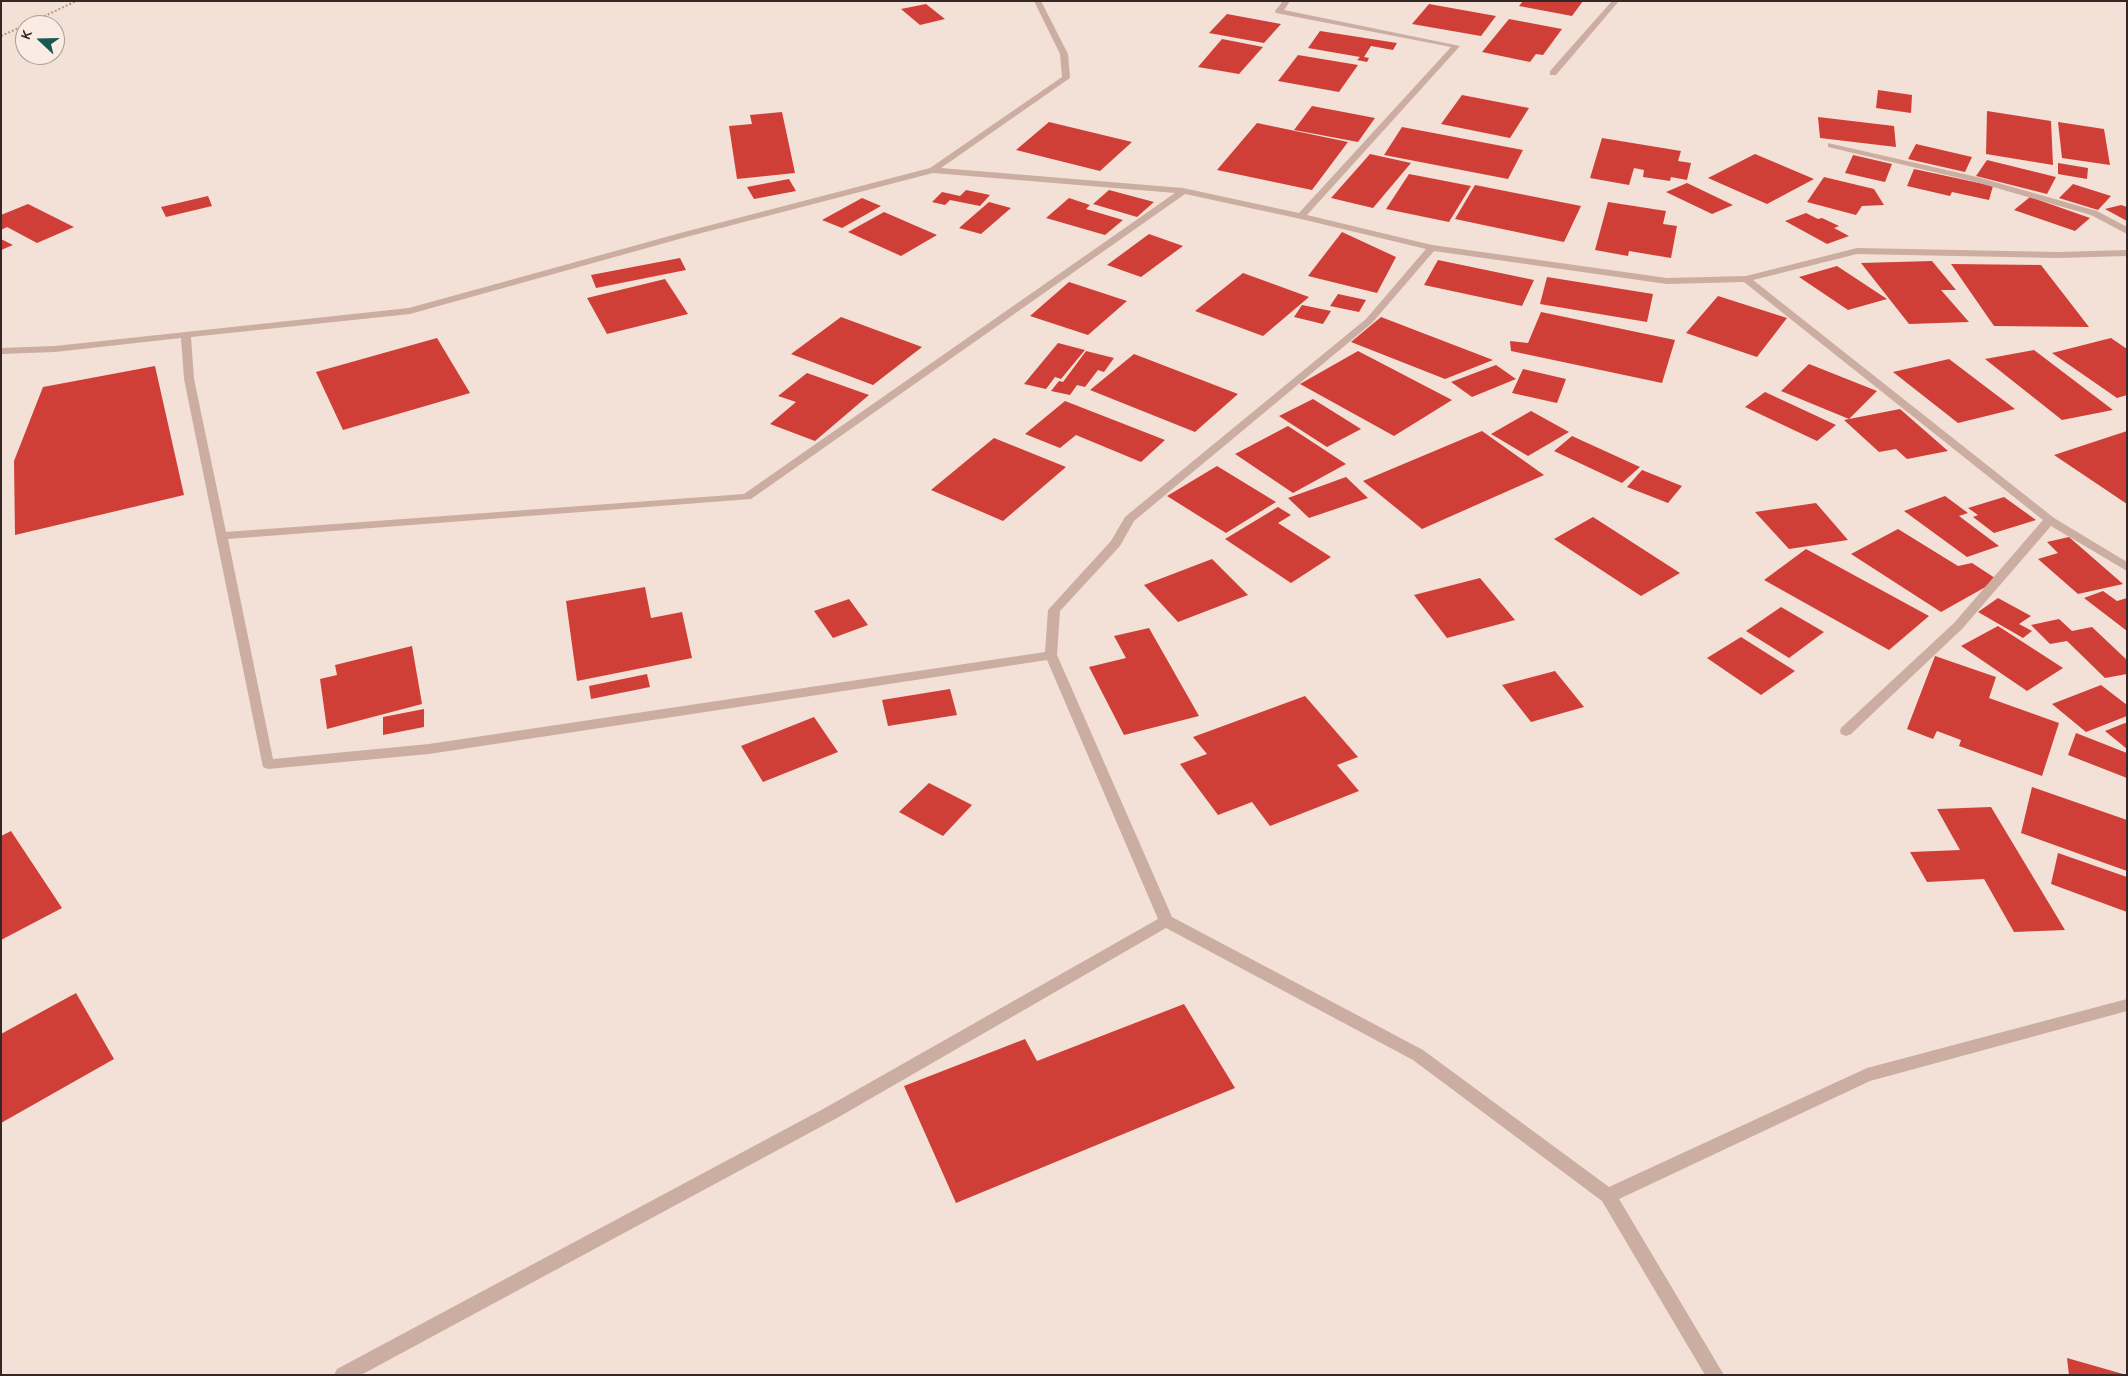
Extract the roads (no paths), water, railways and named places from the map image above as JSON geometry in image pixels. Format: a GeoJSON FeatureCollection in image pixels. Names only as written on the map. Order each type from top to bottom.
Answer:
{"type":"FeatureCollection","features":[{"type":"Feature","properties":{"kind":"street"},"geometry":{"type":"LineString","coordinates":[[933,170],[1066,78],[1064,54],[1037,1]]}},
{"type":"Feature","properties":{"kind":"street"},"geometry":{"type":"LineString","coordinates":[[1286,1],[1279,11],[1456,46],[1301,216]]}},
{"type":"Feature","properties":{"kind":"street"},"geometry":{"type":"LineString","coordinates":[[1553,73],[1616,1]]}},
{"type":"Feature","properties":{"kind":"street"},"geometry":{"type":"LineString","coordinates":[[1832,145],[1974,178],[2094,214],[2127,231]]}},
{"type":"Feature","properties":{"kind":"street"},"geometry":{"type":"LineString","coordinates":[[1,351],[55,349],[410,311],[687,234],[933,170],[1183,191],[1301,216],[1432,248],[1667,281],[1746,279],[1857,250],[2058,255],[2127,253]]}},
{"type":"Feature","properties":{"kind":"street"},"geometry":{"type":"LineString","coordinates":[[222,536],[747,497],[1183,191]]}},
{"type":"Feature","properties":{"kind":"street"},"geometry":{"type":"LineString","coordinates":[[1432,248],[1369,321],[1129,519],[1116,544],[1054,610],[1052,655],[1166,921],[1418,1055],[1608,1196],[1715,1375]]}},
{"type":"Feature","properties":{"kind":"street"},"geometry":{"type":"LineString","coordinates":[[1746,279],[2050,520],[2127,567]]}},
{"type":"Feature","properties":{"kind":"street"},"geometry":{"type":"LineString","coordinates":[[186,335],[189,379],[268,764],[429,749],[1052,655]]}},
{"type":"Feature","properties":{"kind":"street"},"geometry":{"type":"LineString","coordinates":[[1846,731],[1958,626],[2050,520]]}},
{"type":"Feature","properties":{"kind":"street"},"geometry":{"type":"LineString","coordinates":[[343,1375],[831,1112],[1166,921]]}},
{"type":"Feature","properties":{"kind":"street"},"geometry":{"type":"LineString","coordinates":[[1608,1196],[1866,1075],[2127,1005]]}}]}
